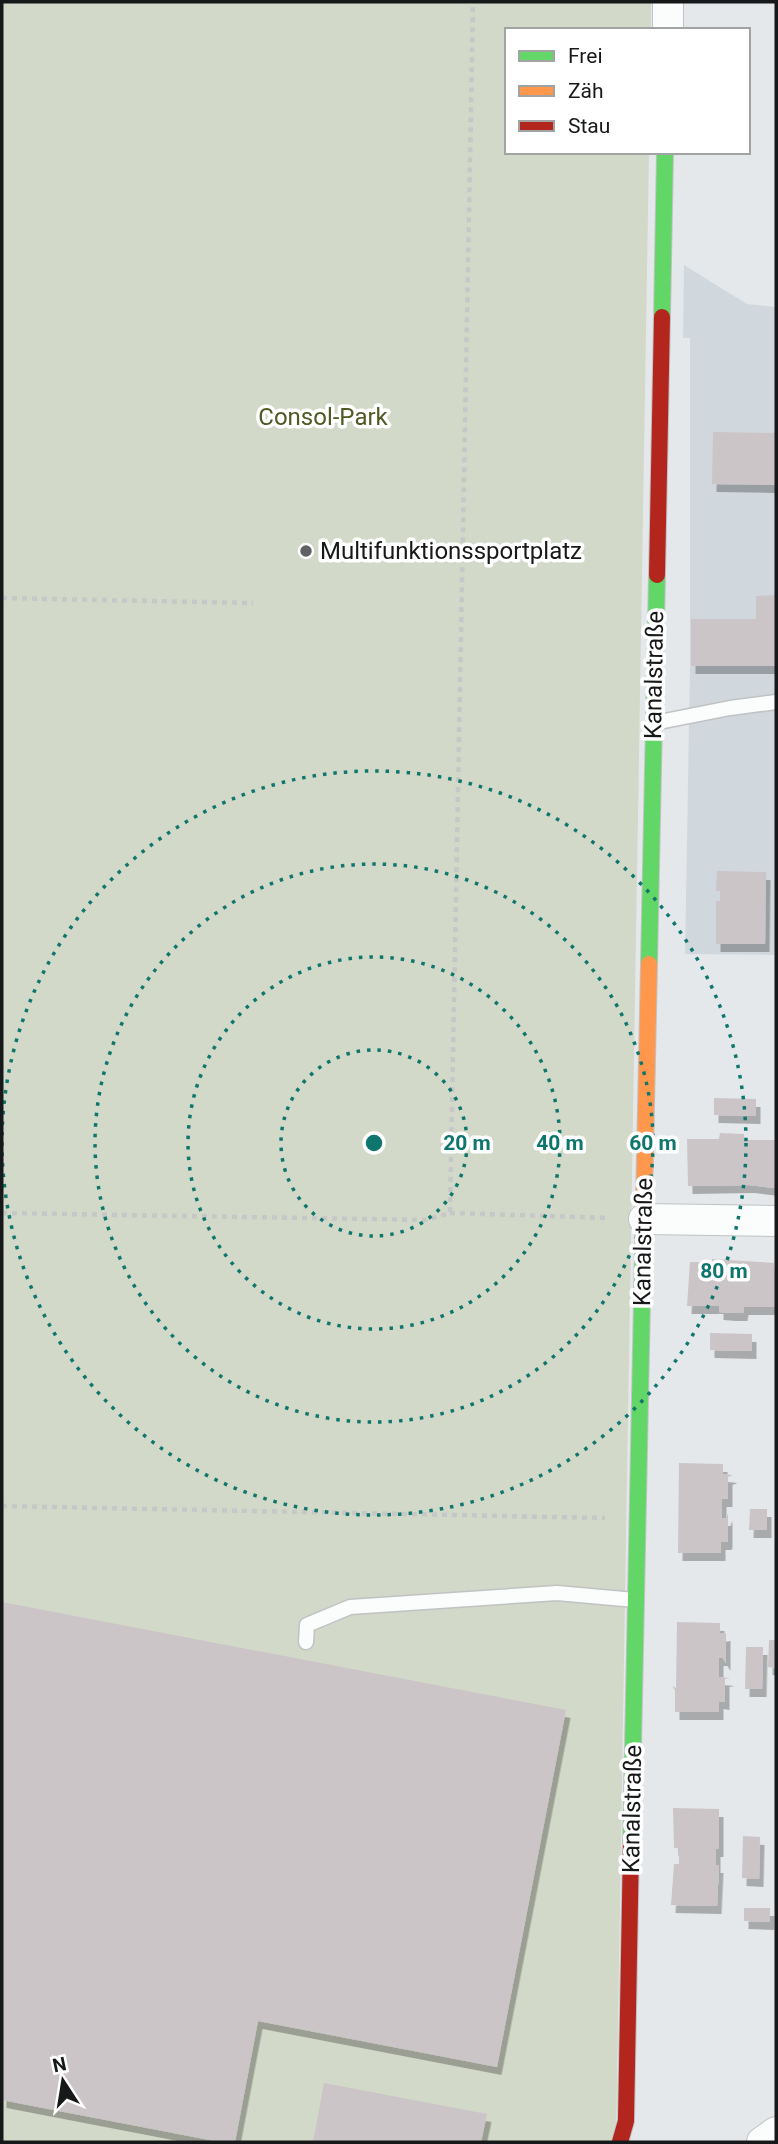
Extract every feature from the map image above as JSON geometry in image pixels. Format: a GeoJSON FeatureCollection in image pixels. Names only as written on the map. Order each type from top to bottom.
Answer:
{"type":"FeatureCollection","features":[{"type":"Feature","properties":{"kind":"street"},"geometry":{"type":"LineString","coordinates":[[667,28],[668,2]]}},
{"type":"Feature","properties":{"kind":"street","name":"Kanalstraße"},"geometry":{"type":"LineString","coordinates":[[626,2135],[665,154]]}},
{"type":"Feature","properties":{"kind":"street"},"geometry":{"type":"LineString","coordinates":[[644,1219],[776,1221]]}},
{"type":"Feature","properties":{"kind":"street"},"geometry":{"type":"LineString","coordinates":[[762,2142],[776,2132]]}},
{"type":"Feature","properties":{"kind":"street"},"geometry":{"type":"LineString","coordinates":[[769,2142],[776,2132]]}},
{"type":"Feature","properties":{"kind":"lane"},"geometry":{"type":"LineString","coordinates":[[653,723],[776,702]]}},
{"type":"Feature","properties":{"kind":"lane"},"geometry":{"type":"LineString","coordinates":[[306,1642],[307,1625],[350,1608],[557,1593],[636,1600]]}},
{"type":"Feature","properties":{"kind":"path"},"geometry":{"type":"LineString","coordinates":[[450,1213],[473,2]]}},
{"type":"Feature","properties":{"kind":"path"},"geometry":{"type":"LineString","coordinates":[[2,598],[253,603]]}},
{"type":"Feature","properties":{"kind":"path"},"geometry":{"type":"LineString","coordinates":[[2,1213],[426,1220],[450,1213],[644,1219]]}},
{"type":"Feature","properties":{"kind":"path"},"geometry":{"type":"LineString","coordinates":[[2,1506],[638,1518]]}},
{"type":"Feature","properties":{"kind":"shaded area"},"geometry":{"type":"Polygon","coordinates":[[[684,265],[747,304],[776,307],[776,955],[685,954],[690,667],[690,338],[683,338],[684,265]]]}},
{"type":"Feature","properties":{"kind":"green space","name":"Consol-Park"},"geometry":{"type":"Polygon","coordinates":[[[2,2],[651,2],[651,28],[505,28],[505,154],[649,154],[616,2142],[2,2142],[2,2]]]}},
{"type":"Feature","properties":{"kind":"building"},"geometry":{"type":"Polygon","coordinates":[[[713,432],[776,433],[776,485],[712,484],[713,432]]]}},
{"type":"Feature","properties":{"kind":"building"},"geometry":{"type":"Polygon","coordinates":[[[776,595],[776,666],[691,666],[691,619],[756,619],[756,596],[776,595]]]}},
{"type":"Feature","properties":{"kind":"building"},"geometry":{"type":"Polygon","coordinates":[[[717,871],[766,872],[765,944],[716,944],[716,901],[720,901],[720,891],[716,891],[717,871]]]}},
{"type":"Feature","properties":{"kind":"building"},"geometry":{"type":"Polygon","coordinates":[[[714,1098],[756,1099],[756,1116],[714,1115],[714,1098]]]}},
{"type":"Feature","properties":{"kind":"building"},"geometry":{"type":"Polygon","coordinates":[[[720,1133],[744,1134],[744,1140],[776,1140],[774,1188],[750,1185],[688,1186],[687,1139],[719,1139],[720,1133]]]}},
{"type":"Feature","properties":{"kind":"building"},"geometry":{"type":"Polygon","coordinates":[[[712,1259],[774,1263],[776,1307],[744,1307],[743,1313],[731,1313],[719,1312],[719,1306],[687,1306],[690,1262],[712,1262],[712,1259]]]}},
{"type":"Feature","properties":{"kind":"building"},"geometry":{"type":"Polygon","coordinates":[[[710,1333],[752,1334],[752,1351],[710,1350],[710,1333]]]}},
{"type":"Feature","properties":{"kind":"building"},"geometry":{"type":"Polygon","coordinates":[[[679,1463],[723,1464],[723,1474],[733,1475],[728,1477],[728,1499],[722,1499],[722,1518],[726,1518],[728,1513],[728,1540],[721,1542],[721,1553],[678,1553],[679,1463]]]}},
{"type":"Feature","properties":{"kind":"building"},"geometry":{"type":"Polygon","coordinates":[[[750,1509],[767,1509],[767,1530],[749,1530],[750,1509]]]}},
{"type":"Feature","properties":{"kind":"building"},"geometry":{"type":"Polygon","coordinates":[[[2,1602],[566,1710],[497,2067],[258,2021],[235,2142],[220,2142],[2,2100],[2,1602]]]}},
{"type":"Feature","properties":{"kind":"building"},"geometry":{"type":"Polygon","coordinates":[[[677,1622],[720,1623],[720,1634],[726,1633],[726,1663],[723,1658],[719,1658],[719,1677],[730,1678],[725,1679],[725,1702],[719,1701],[719,1712],[675,1712],[675,1690],[672,1686],[676,1688],[677,1622]]]}},
{"type":"Feature","properties":{"kind":"building"},"geometry":{"type":"Polygon","coordinates":[[[769,1640],[776,1640],[776,1668],[768,1667],[769,1640]]]}},
{"type":"Feature","properties":{"kind":"building"},"geometry":{"type":"Polygon","coordinates":[[[746,1647],[763,1647],[762,1689],[745,1689],[746,1647]]]}},
{"type":"Feature","properties":{"kind":"building"},"geometry":{"type":"Polygon","coordinates":[[[673,1808],[719,1809],[719,1849],[716,1849],[716,1865],[719,1865],[717,1906],[671,1905],[674,1864],[679,1864],[679,1848],[674,1848],[673,1808]]]}},
{"type":"Feature","properties":{"kind":"building"},"geometry":{"type":"Polygon","coordinates":[[[743,1836],[760,1837],[759,1879],[742,1878],[743,1836]]]}},
{"type":"Feature","properties":{"kind":"building"},"geometry":{"type":"Polygon","coordinates":[[[744,1908],[770,1908],[770,1922],[744,1921],[744,1908]]]}},
{"type":"Feature","properties":{"kind":"building"},"geometry":{"type":"Polygon","coordinates":[[[324,2083],[487,2114],[481,2142],[313,2142],[324,2083]]]}},
{"type":"Feature","properties":{"kind":"traffic: fast"},"geometry":{"type":"LineString","coordinates":[[662,317],[665,154]]}},
{"type":"Feature","properties":{"kind":"traffic: fast"},"geometry":{"type":"LineString","coordinates":[[649,964],[657,575]]}},
{"type":"Feature","properties":{"kind":"traffic: fast"},"geometry":{"type":"LineString","coordinates":[[631,1846],[643,1250]]}},
{"type":"Feature","properties":{"kind":"traffic: slow"},"geometry":{"type":"LineString","coordinates":[[643,1250],[649,964]]}},
{"type":"Feature","properties":{"kind":"traffic: jam"},"geometry":{"type":"LineString","coordinates":[[657,575],[662,317]]}},
{"type":"Feature","properties":{"kind":"traffic: jam"},"geometry":{"type":"LineString","coordinates":[[620,2142],[626,2121],[631,1846]]}},
{"type":"Feature","properties":{"kind":"place","name":"Multifunktionssportplatz"},"geometry":{"type":"Point","coordinates":[306,551]}}]}
